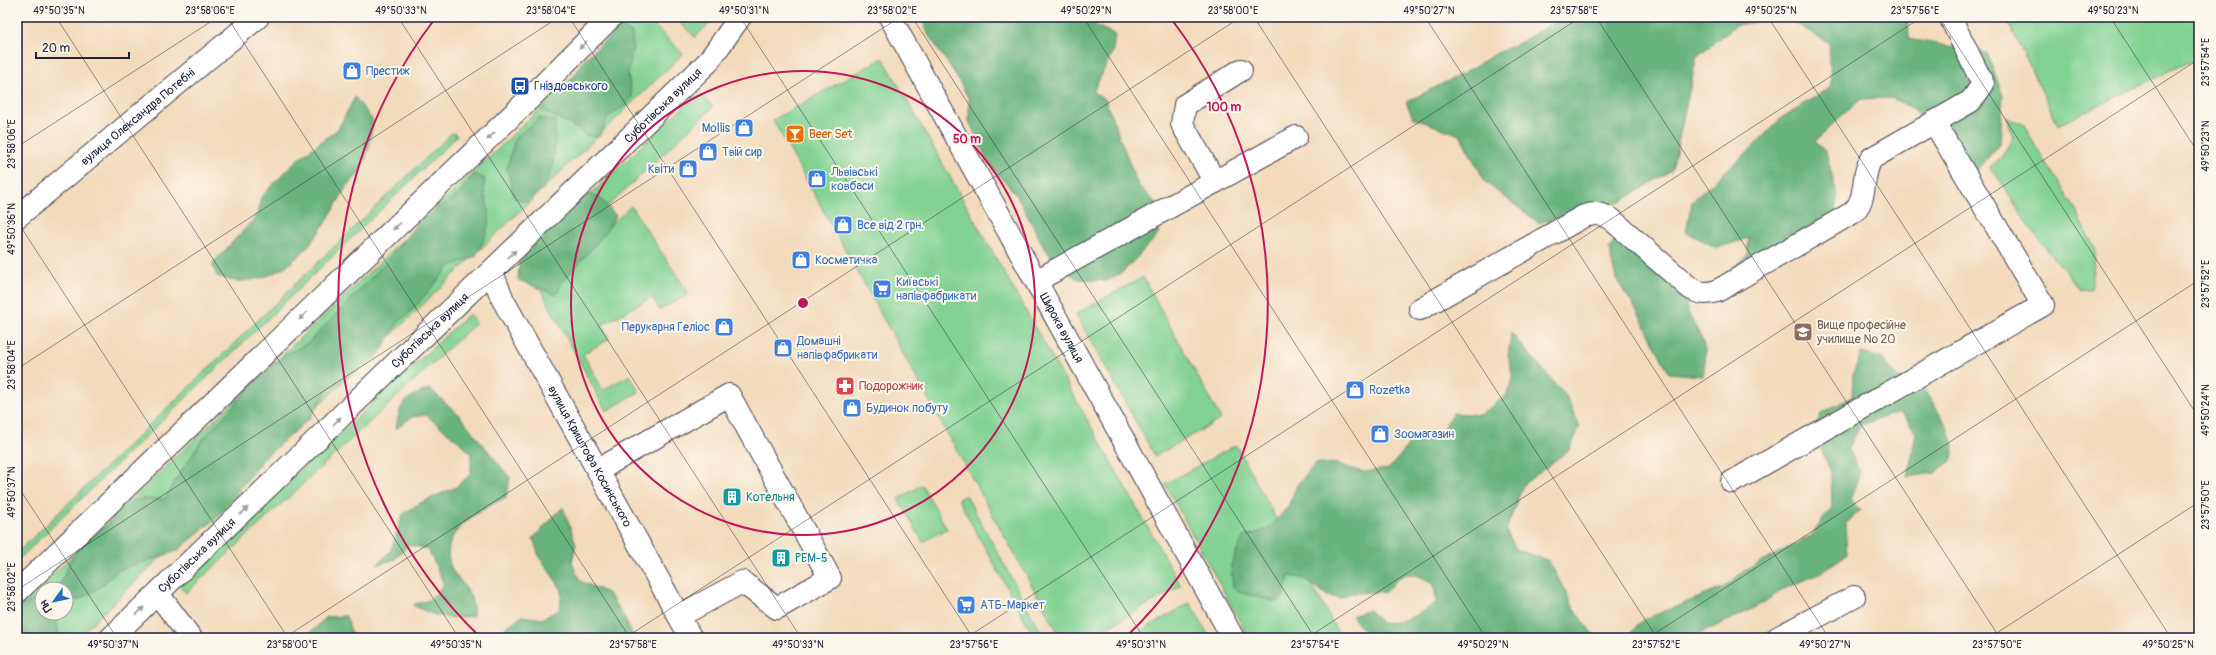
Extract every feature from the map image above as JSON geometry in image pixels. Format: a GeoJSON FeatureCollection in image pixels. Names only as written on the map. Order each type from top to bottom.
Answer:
{"type":"FeatureCollection","features":[{"type":"Feature","properties":{"kind":"street","name":"вулиця Олександра Потебні"},"geometry":{"type":"LineString","coordinates":[[17,217],[258,17]]}},
{"type":"Feature","properties":{"kind":"street"},"geometry":{"type":"LineString","coordinates":[[17,592],[525,103],[611,17]]}},
{"type":"Feature","properties":{"kind":"street","name":"Суботівська вулиця"},"geometry":{"type":"LineString","coordinates":[[112,638],[492,273],[708,62],[740,17]]}},
{"type":"Feature","properties":{"kind":"street","name":"Широка вулиця"},"geometry":{"type":"LineString","coordinates":[[890,17],[1233,638]]}},
{"type":"Feature","properties":{"kind":"street"},"geometry":{"type":"LineString","coordinates":[[1420,309],[1584,216],[1593,213],[1603,214],[1611,218],[1690,288],[1703,294],[1717,291],[1852,213],[1861,203],[1866,171],[1872,158],[1971,101],[1983,84],[1950,17]]}},
{"type":"Feature","properties":{"kind":"street"},"geometry":{"type":"LineString","coordinates":[[1215,182],[1182,124],[1185,105],[1241,70]]}},
{"type":"Feature","properties":{"kind":"street"},"geometry":{"type":"LineString","coordinates":[[1732,482],[2043,305],[1934,122]]}},
{"type":"Feature","properties":{"kind":"street"},"geometry":{"type":"LineString","coordinates":[[1036,281],[1296,137]]}},
{"type":"Feature","properties":{"kind":"street","name":"вулиця Криштофа Косинського"},"geometry":{"type":"LineString","coordinates":[[492,273],[503,300],[691,638]]}},
{"type":"Feature","properties":{"kind":"street"},"geometry":{"type":"LineString","coordinates":[[598,470],[729,395],[830,578],[777,608],[742,582],[679,616]]}},
{"type":"Feature","properties":{"kind":"street"},"geometry":{"type":"LineString","coordinates":[[158,594],[191,638]]}},
{"type":"Feature","properties":{"kind":"street"},"geometry":{"type":"LineString","coordinates":[[1777,638],[1854,597]]}},
{"type":"Feature","properties":{"kind":"green space"},"geometry":{"type":"Polygon","coordinates":[[[636,17],[646,17],[683,54],[77,638],[17,638],[17,609],[34,593],[34,621],[74,621],[74,581],[46,581],[636,17]]]}},
{"type":"Feature","properties":{"kind":"green space"},"geometry":{"type":"Polygon","coordinates":[[[674,17],[717,17],[695,37],[674,17]]]}},
{"type":"Feature","properties":{"kind":"green space"},"geometry":{"type":"Polygon","coordinates":[[[921,17],[1079,17],[1115,35],[1113,51],[1093,92],[1105,99],[1138,185],[1163,210],[1158,235],[1124,271],[1107,281],[1079,279],[1060,269],[1044,247],[1017,196],[988,162],[969,121],[969,99],[952,69],[929,36],[921,17]]]}},
{"type":"Feature","properties":{"kind":"green space"},"geometry":{"type":"Polygon","coordinates":[[[1562,17],[1785,17],[1736,25],[1697,56],[1672,170],[1620,202],[1539,223],[1486,183],[1460,135],[1413,118],[1406,102],[1466,72],[1497,53],[1521,42],[1562,17]]]}},
{"type":"Feature","properties":{"kind":"green space"},"geometry":{"type":"Polygon","coordinates":[[[1785,17],[1908,17],[1909,39],[1987,53],[2003,96],[2000,144],[1976,171],[1947,147],[1915,110],[1892,98],[1861,99],[1815,142],[1826,152],[1838,199],[1833,229],[1715,292],[1726,273],[1747,256],[1749,238],[1717,248],[1686,232],[1692,201],[1752,148],[1781,118],[1831,87],[1829,43],[1785,17]]]}},
{"type":"Feature","properties":{"kind":"green space"},"geometry":{"type":"Polygon","coordinates":[[[2006,17],[2199,17],[2199,57],[2058,125],[2006,17]]]}},
{"type":"Feature","properties":{"kind":"green space"},"geometry":{"type":"Polygon","coordinates":[[[621,26],[632,33],[633,47],[628,74],[632,97],[626,105],[608,117],[599,137],[586,135],[571,125],[541,110],[573,78],[584,60],[621,26]]]}},
{"type":"Feature","properties":{"kind":"green space"},"geometry":{"type":"Polygon","coordinates":[[[883,58],[1181,586],[1089,638],[1061,638],[773,120],[883,58]]]}},
{"type":"Feature","properties":{"kind":"green space"},"geometry":{"type":"Polygon","coordinates":[[[699,92],[713,107],[537,273],[523,258],[699,92]]]}},
{"type":"Feature","properties":{"kind":"green space"},"geometry":{"type":"Polygon","coordinates":[[[355,97],[373,121],[367,154],[359,173],[347,187],[316,236],[305,250],[292,262],[277,271],[260,278],[238,281],[217,276],[212,264],[257,216],[261,197],[297,160],[338,129],[355,97]]]}},
{"type":"Feature","properties":{"kind":"green space"},"geometry":{"type":"Polygon","coordinates":[[[2007,116],[2024,125],[2038,151],[2074,206],[2096,251],[2090,290],[2080,289],[2033,232],[1991,167],[2002,156],[2013,137],[2007,116]]]}},
{"type":"Feature","properties":{"kind":"green space"},"geometry":{"type":"Polygon","coordinates":[[[540,118],[555,121],[553,162],[549,177],[545,184],[527,202],[514,198],[507,168],[515,138],[540,118]]]}},
{"type":"Feature","properties":{"kind":"green space"},"geometry":{"type":"Polygon","coordinates":[[[453,132],[457,136],[17,561],[17,553],[453,132]]]}},
{"type":"Feature","properties":{"kind":"green space"},"geometry":{"type":"Polygon","coordinates":[[[474,174],[485,179],[484,189],[489,220],[484,239],[476,256],[450,266],[416,306],[397,324],[378,356],[346,379],[329,387],[310,418],[263,459],[219,516],[177,551],[119,570],[99,588],[78,600],[74,599],[74,581],[62,581],[77,547],[105,527],[124,502],[143,499],[165,499],[178,476],[203,439],[261,376],[283,356],[308,343],[378,271],[421,219],[458,195],[474,174]]]}},
{"type":"Feature","properties":{"kind":"green space"},"geometry":{"type":"Polygon","coordinates":[[[575,191],[599,197],[616,216],[604,234],[561,284],[557,295],[518,280],[519,263],[575,191]]]}},
{"type":"Feature","properties":{"kind":"green space"},"geometry":{"type":"Polygon","coordinates":[[[631,206],[689,294],[660,310],[652,297],[602,325],[609,339],[583,354],[603,390],[630,375],[639,392],[606,411],[541,290],[631,206]]]}},
{"type":"Feature","properties":{"kind":"green space"},"geometry":{"type":"Polygon","coordinates":[[[1621,232],[1685,281],[1686,306],[1705,348],[1705,365],[1702,376],[1669,373],[1639,314],[1616,279],[1609,249],[1621,232]]]}},
{"type":"Feature","properties":{"kind":"green space"},"geometry":{"type":"Polygon","coordinates":[[[1143,277],[1221,419],[1155,456],[1076,314],[1143,277]]]}},
{"type":"Feature","properties":{"kind":"green space"},"geometry":{"type":"Polygon","coordinates":[[[469,314],[477,322],[186,593],[178,584],[469,314]]]}},
{"type":"Feature","properties":{"kind":"green space"},"geometry":{"type":"Polygon","coordinates":[[[1511,333],[1566,396],[1580,426],[1570,449],[1523,485],[1506,530],[1516,549],[1549,561],[1577,614],[1596,638],[1372,638],[1361,628],[1352,616],[1369,610],[1382,623],[1397,622],[1424,611],[1437,602],[1433,583],[1412,574],[1402,576],[1385,592],[1350,593],[1341,598],[1328,596],[1303,578],[1289,576],[1283,598],[1276,602],[1246,594],[1233,588],[1231,565],[1243,537],[1268,529],[1288,507],[1297,485],[1316,463],[1338,464],[1362,472],[1389,469],[1419,432],[1441,432],[1453,413],[1480,415],[1506,396],[1513,379],[1508,356],[1511,333]]]}},
{"type":"Feature","properties":{"kind":"green space"},"geometry":{"type":"Polygon","coordinates":[[[1861,353],[1882,358],[1898,378],[1919,380],[1947,426],[1954,444],[1952,460],[1935,473],[1908,477],[1916,432],[1900,412],[1861,425],[1848,449],[1860,471],[1851,501],[1861,510],[1845,524],[1847,554],[1819,574],[1786,588],[1756,607],[1691,638],[1624,638],[1645,619],[1725,587],[1744,571],[1811,536],[1832,507],[1831,472],[1814,433],[1821,413],[1852,397],[1853,374],[1861,353]]]}},
{"type":"Feature","properties":{"kind":"green space"},"geometry":{"type":"Polygon","coordinates":[[[430,389],[459,415],[510,478],[506,497],[486,508],[465,523],[457,531],[451,541],[448,552],[450,564],[454,573],[469,593],[472,602],[473,616],[448,617],[435,615],[413,605],[431,599],[444,584],[428,549],[409,545],[395,559],[377,565],[391,550],[403,514],[420,503],[456,487],[471,474],[471,454],[458,441],[426,415],[412,417],[396,429],[399,412],[405,402],[409,398],[430,389]]]}},
{"type":"Feature","properties":{"kind":"green space"},"geometry":{"type":"Polygon","coordinates":[[[1236,445],[1341,638],[1249,638],[1165,484],[1236,445]]]}},
{"type":"Feature","properties":{"kind":"green space"},"geometry":{"type":"Polygon","coordinates":[[[922,485],[947,529],[923,542],[898,499],[922,485]]]}},
{"type":"Feature","properties":{"kind":"green space"},"geometry":{"type":"Polygon","coordinates":[[[966,495],[1042,634],[1035,638],[958,499],[966,495]]]}},
{"type":"Feature","properties":{"kind":"green space"},"geometry":{"type":"Polygon","coordinates":[[[563,507],[576,544],[572,562],[580,581],[608,593],[624,617],[634,638],[500,638],[506,627],[522,616],[542,619],[560,609],[562,590],[539,556],[533,538],[563,507]]]}},
{"type":"Feature","properties":{"kind":"green space"},"geometry":{"type":"Polygon","coordinates":[[[34,600],[34,621],[57,621],[59,638],[17,638],[17,608],[34,600]]]}},
{"type":"Feature","properties":{"kind":"green space"},"geometry":{"type":"Polygon","coordinates":[[[1190,603],[1210,638],[1128,638],[1190,603]]]}},
{"type":"Feature","properties":{"kind":"green space"},"geometry":{"type":"Polygon","coordinates":[[[346,616],[353,638],[304,638],[327,617],[346,616]]]}},
{"type":"Feature","properties":{"kind":"place","name":"Престиж"},"geometry":{"type":"Point","coordinates":[352,71]}},
{"type":"Feature","properties":{"kind":"place","name":"Гніздовського"},"geometry":{"type":"Point","coordinates":[520,86]}},
{"type":"Feature","properties":{"kind":"place","name":"Mollis"},"geometry":{"type":"Point","coordinates":[744,128]}},
{"type":"Feature","properties":{"kind":"place","name":"Beer Set"},"geometry":{"type":"Point","coordinates":[795,134]}},
{"type":"Feature","properties":{"kind":"place","name":"Твій сир"},"geometry":{"type":"Point","coordinates":[708,152]}},
{"type":"Feature","properties":{"kind":"place","name":"Квіти"},"geometry":{"type":"Point","coordinates":[688,169]}},
{"type":"Feature","properties":{"kind":"place","name":"Львівські ковбаси"},"geometry":{"type":"Point","coordinates":[817,179]}},
{"type":"Feature","properties":{"kind":"place","name":"Все від 2 грн."},"geometry":{"type":"Point","coordinates":[843,225]}},
{"type":"Feature","properties":{"kind":"place","name":"Косметичка"},"geometry":{"type":"Point","coordinates":[801,260]}},
{"type":"Feature","properties":{"kind":"place","name":"Київські напівфабрикати"},"geometry":{"type":"Point","coordinates":[882,289]}},
{"type":"Feature","properties":{"kind":"place","name":"Перукарня Геліос"},"geometry":{"type":"Point","coordinates":[724,327]}},
{"type":"Feature","properties":{"kind":"place","name":"Вище професійне училище № 20"},"geometry":{"type":"Point","coordinates":[1803,332]}},
{"type":"Feature","properties":{"kind":"place","name":"Домашні напівфабрикати"},"geometry":{"type":"Point","coordinates":[783,348]}},
{"type":"Feature","properties":{"kind":"place","name":"Подорожник"},"geometry":{"type":"Point","coordinates":[845,386]}},
{"type":"Feature","properties":{"kind":"place","name":"Rozetka"},"geometry":{"type":"Point","coordinates":[1355,390]}},
{"type":"Feature","properties":{"kind":"place","name":"Будинок побуту"},"geometry":{"type":"Point","coordinates":[852,408]}},
{"type":"Feature","properties":{"kind":"place","name":"Зоомагазин"},"geometry":{"type":"Point","coordinates":[1380,434]}},
{"type":"Feature","properties":{"kind":"place","name":"Котельня"},"geometry":{"type":"Point","coordinates":[732,497]}},
{"type":"Feature","properties":{"kind":"place","name":"РЕМ-5"},"geometry":{"type":"Point","coordinates":[781,558]}},
{"type":"Feature","properties":{"kind":"place","name":"АТБ-Маркет"},"geometry":{"type":"Point","coordinates":[966,605]}}]}
